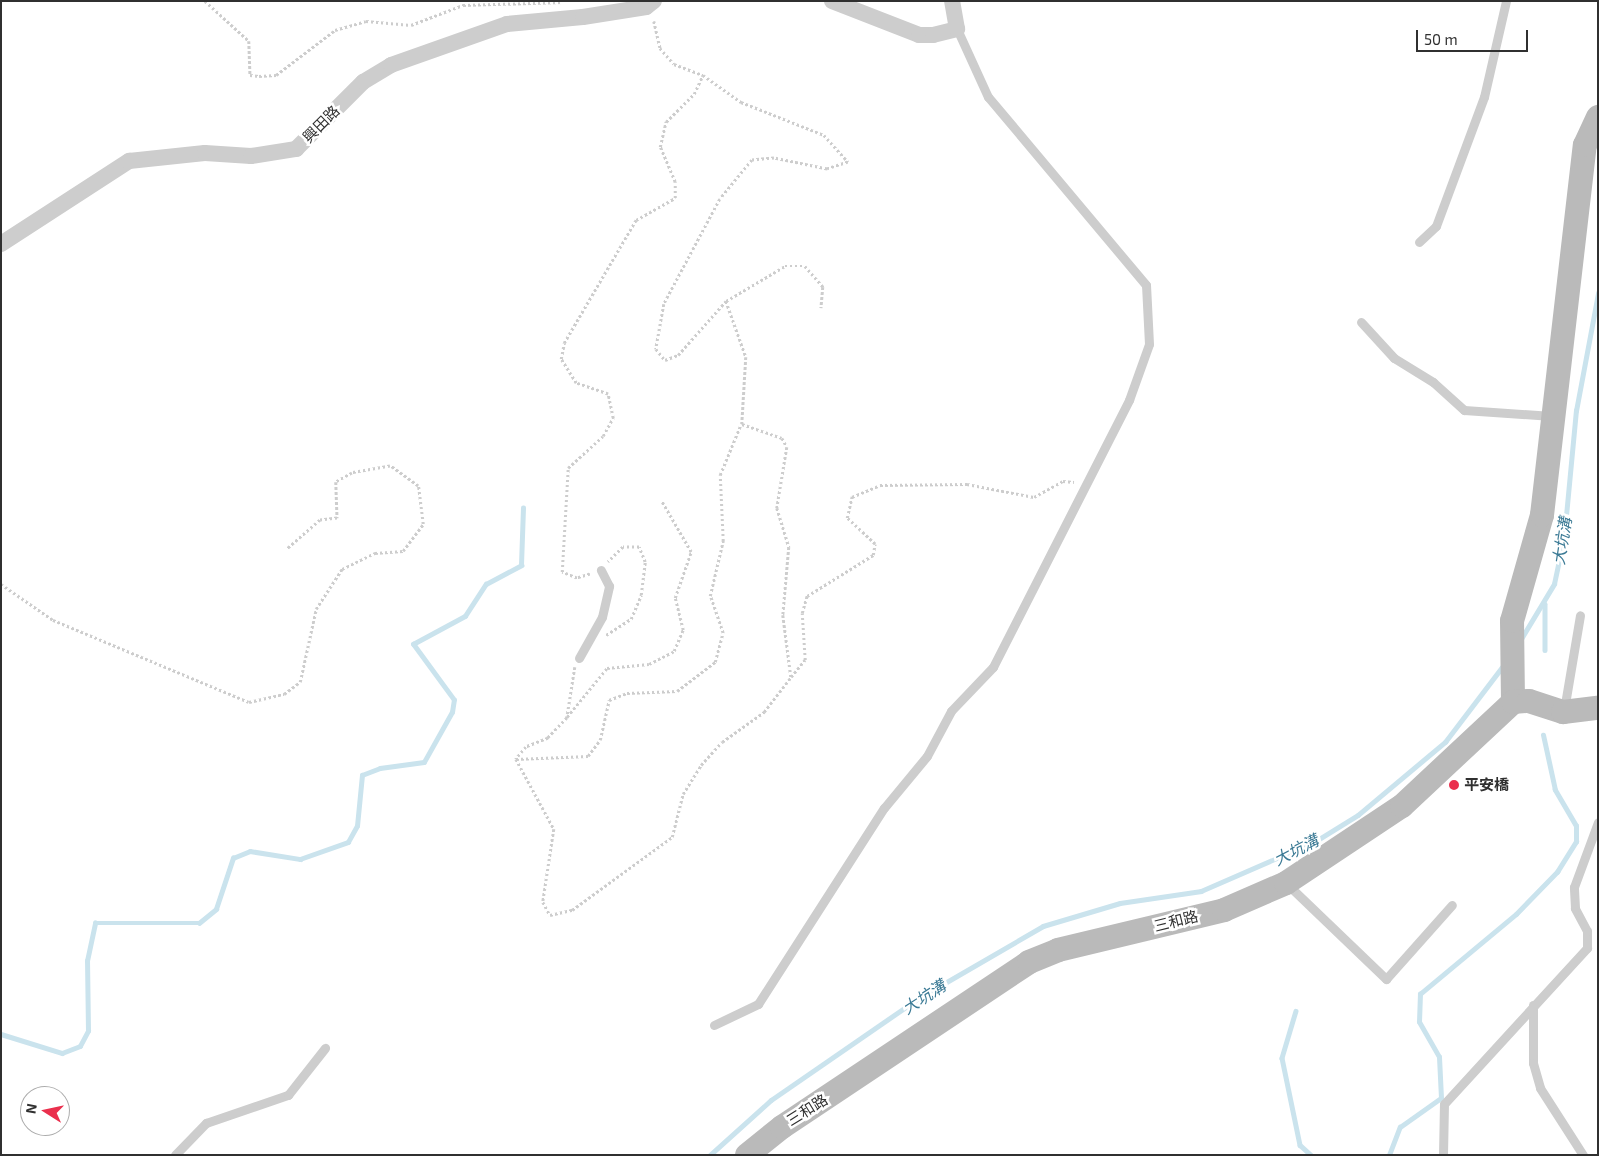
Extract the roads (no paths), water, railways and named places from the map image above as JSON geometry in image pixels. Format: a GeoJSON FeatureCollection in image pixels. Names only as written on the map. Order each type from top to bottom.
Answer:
{"type":"FeatureCollection","features":[{"type":"Feature","properties":{"kind":"main road"},"geometry":{"type":"LineString","coordinates":[[1598,117],[1585,145],[1555,416],[1542,514],[1512,621],[1514,692],[1529,701],[1563,712],[1598,708]]}},
{"type":"Feature","properties":{"kind":"main road","name":"三和路"},"geometry":{"type":"LineString","coordinates":[[747,1155],[782,1126],[1029,962],[1058,950],[1224,910],[1286,883],[1402,806],[1514,692]]}},
{"type":"Feature","properties":{"kind":"street"},"geometry":{"type":"LineString","coordinates":[[832,1],[919,34],[957,28],[952,1]]}},
{"type":"Feature","properties":{"kind":"street","name":"興田路"},"geometry":{"type":"LineString","coordinates":[[1,244],[129,161],[205,153],[251,156],[296,149],[363,82],[391,65],[507,24],[650,4]]}},
{"type":"Feature","properties":{"kind":"lane"},"geometry":{"type":"LineString","coordinates":[[1419,242],[1436,226],[1484,97],[1506,1]]}},
{"type":"Feature","properties":{"kind":"lane"},"geometry":{"type":"LineString","coordinates":[[714,1025],[758,1004],[884,808],[926,756],[951,710],[992,668],[1129,400],[1149,344],[1146,285],[988,98],[957,28]]}},
{"type":"Feature","properties":{"kind":"lane"},"geometry":{"type":"LineString","coordinates":[[1360,322],[1394,358],[1433,382],[1464,410],[1555,416]]}},
{"type":"Feature","properties":{"kind":"lane"},"geometry":{"type":"LineString","coordinates":[[579,658],[602,617],[608,586],[601,570]]}},
{"type":"Feature","properties":{"kind":"lane"},"geometry":{"type":"LineString","coordinates":[[1563,712],[1580,615]]}},
{"type":"Feature","properties":{"kind":"lane"},"geometry":{"type":"LineString","coordinates":[[1444,1155],[1444,1104],[1587,948],[1587,931],[1575,908],[1574,888],[1598,822]]}},
{"type":"Feature","properties":{"kind":"lane"},"geometry":{"type":"LineString","coordinates":[[1286,883],[1386,979],[1452,905]]}},
{"type":"Feature","properties":{"kind":"lane"},"geometry":{"type":"LineString","coordinates":[[1533,1006],[1533,1063],[1540,1088],[1583,1155]]}},
{"type":"Feature","properties":{"kind":"lane"},"geometry":{"type":"LineString","coordinates":[[175,1155],[206,1123],[288,1096],[325,1048]]}},
{"type":"Feature","properties":{"kind":"waterway","name":"大坑溝"},"geometry":{"type":"LineString","coordinates":[[1521,639],[1554,584],[1564,537],[1576,411],[1598,293]]}},
{"type":"Feature","properties":{"kind":"waterway"},"geometry":{"type":"LineString","coordinates":[[1,1034],[62,1053],[80,1046],[88,1031],[87,961],[95,923],[199,923],[216,909],[233,858],[250,851],[300,859],[348,842],[357,826],[362,775],[380,768],[424,762],[452,712],[454,700],[413,644],[465,616],[486,584],[521,565],[523,508]]}},
{"type":"Feature","properties":{"kind":"waterway"},"geometry":{"type":"LineString","coordinates":[[1545,604],[1545,650]]}},
{"type":"Feature","properties":{"kind":"waterway","name":"大坑溝"},"geometry":{"type":"LineString","coordinates":[[710,1155],[771,1100],[919,998],[1043,926],[1120,903],[1201,891],[1316,841],[1358,815],[1445,742],[1503,666]]}},
{"type":"Feature","properties":{"kind":"waterway"},"geometry":{"type":"LineString","coordinates":[[1389,1155],[1400,1127],[1441,1098],[1439,1057],[1419,1022],[1420,994],[1516,914],[1557,872],[1576,842],[1576,826],[1555,790],[1543,735]]}},
{"type":"Feature","properties":{"kind":"waterway"},"geometry":{"type":"LineString","coordinates":[[1296,1011],[1282,1058],[1300,1145],[1311,1155]]}},
{"type":"Feature","properties":{"kind":"place","name":"平安橋"},"geometry":{"type":"Point","coordinates":[1454,785]}}]}
